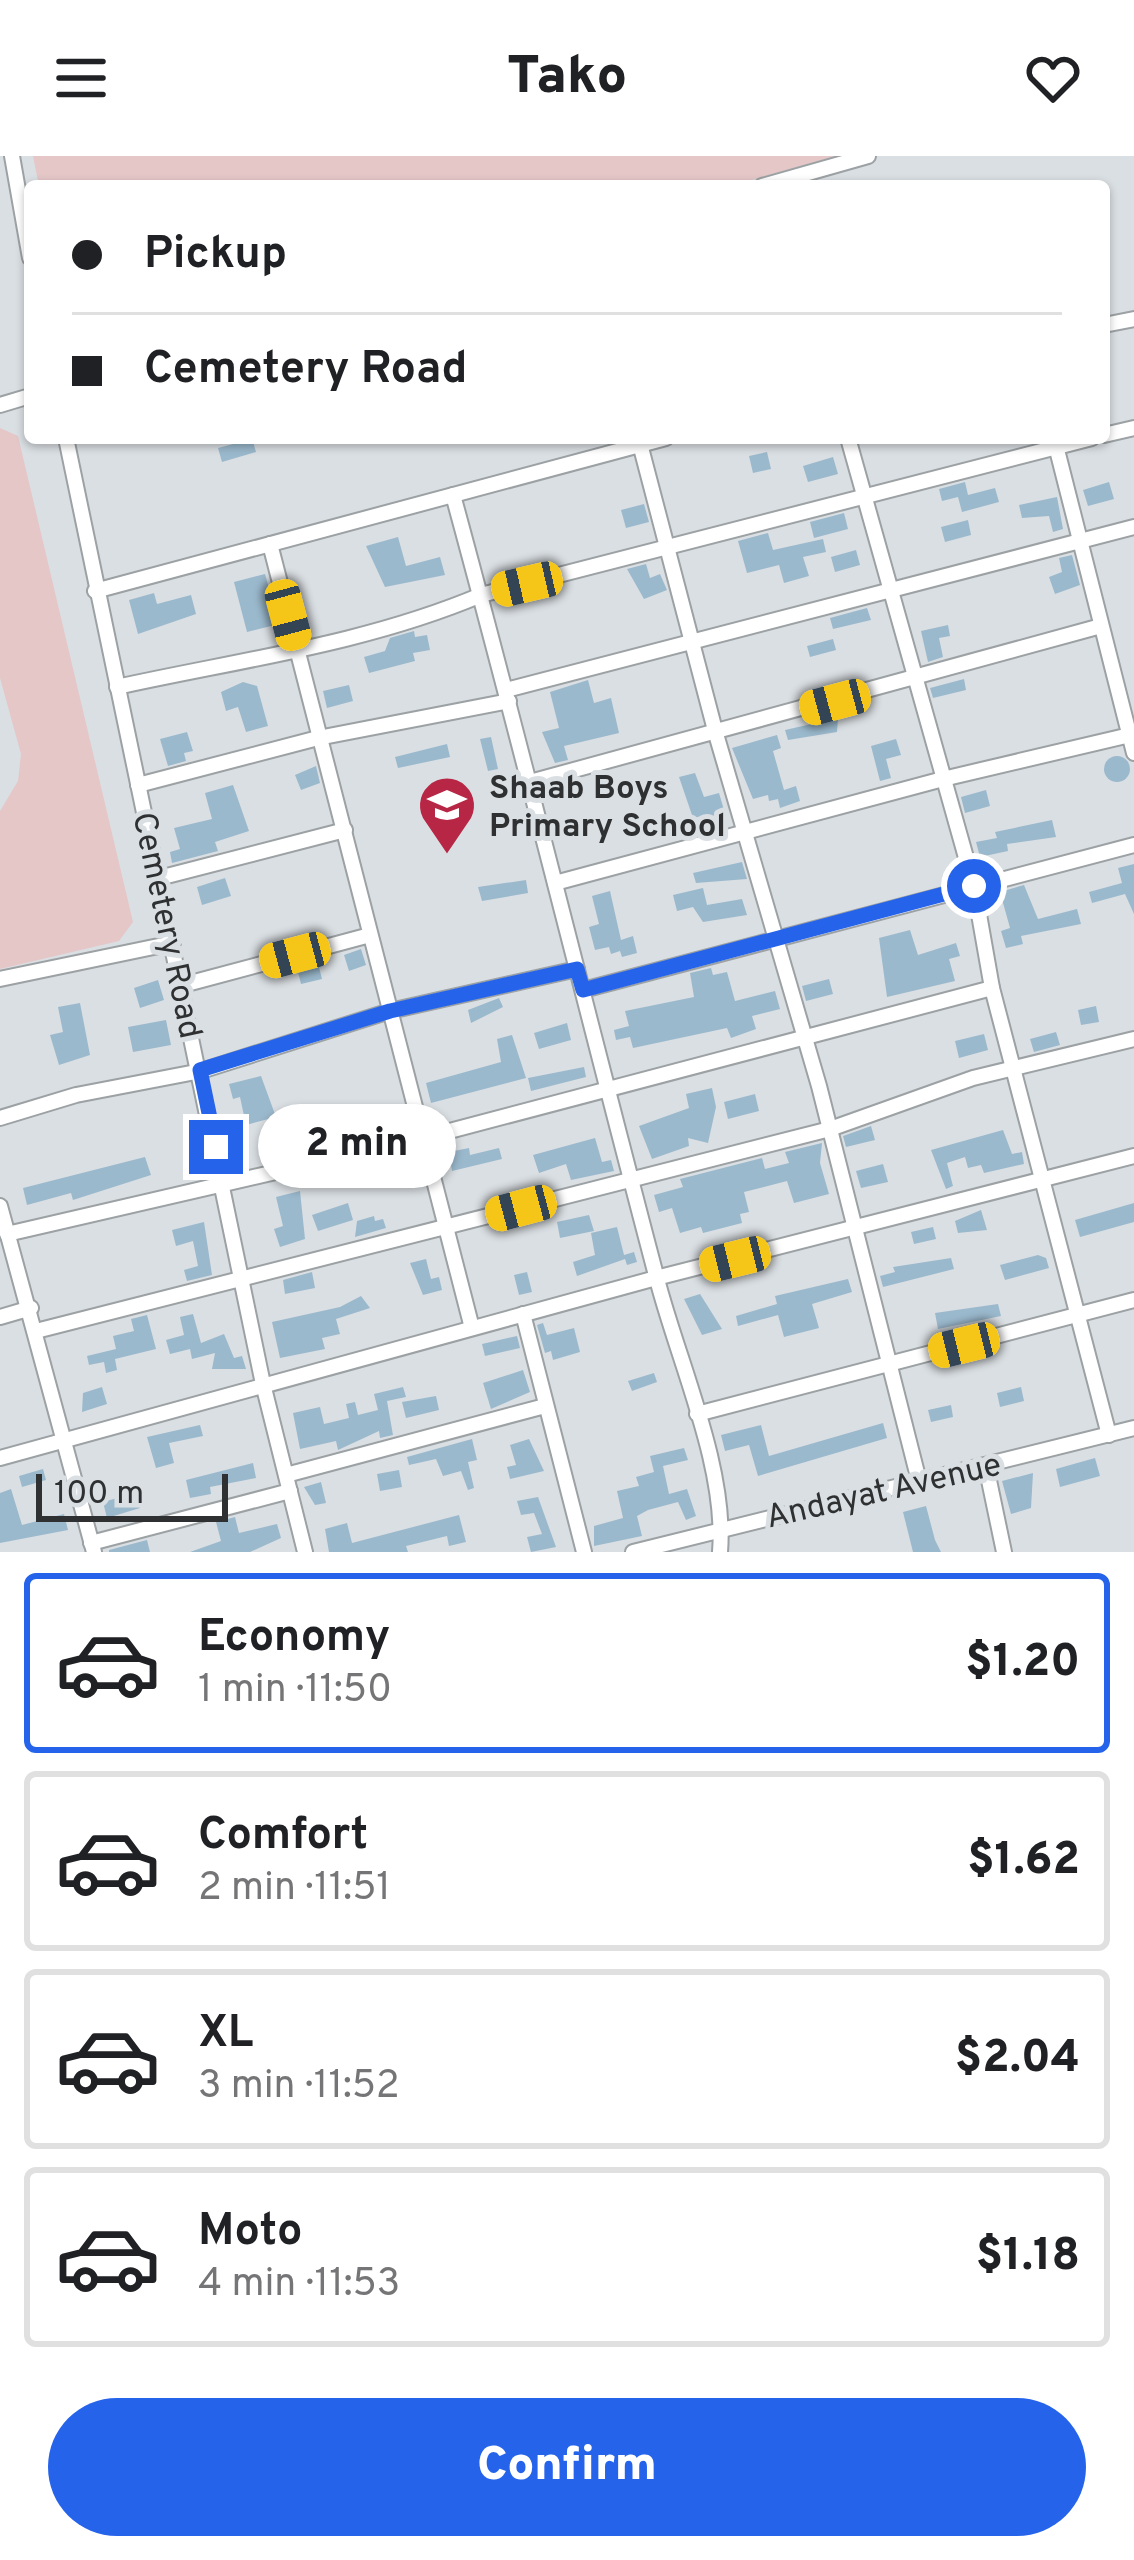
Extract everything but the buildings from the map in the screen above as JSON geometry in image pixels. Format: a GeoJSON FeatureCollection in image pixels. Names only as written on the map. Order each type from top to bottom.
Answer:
{"type":"FeatureCollection","features":[{"type":"Feature","properties":{"kind":"street"},"geometry":{"type":"LineString","coordinates":[[13,156],[24,221]]}},
{"type":"Feature","properties":{"kind":"street"},"geometry":{"type":"LineString","coordinates":[[783,180],[868,156]]}},
{"type":"Feature","properties":{"kind":"street","name":"Cemetery Road"},"geometry":{"type":"LineString","coordinates":[[67,444],[263,1384],[305,1552]]}},
{"type":"Feature","properties":{"kind":"street"},"geometry":{"type":"LineString","coordinates":[[95,591],[644,444]]}},
{"type":"Feature","properties":{"kind":"street"},"geometry":{"type":"LineString","coordinates":[[849,444],[974,886],[992,988],[1109,1435]]}},
{"type":"Feature","properties":{"kind":"street"},"geometry":{"type":"LineString","coordinates":[[116,687],[297,651],[428,617],[481,595],[667,551],[1048,444]]}},
{"type":"Feature","properties":{"kind":"street"},"geometry":{"type":"LineString","coordinates":[[1056,444],[1134,753]]}},
{"type":"Feature","properties":{"kind":"street"},"geometry":{"type":"LineString","coordinates":[[640,445],[716,734],[830,1130],[919,1481]]}},
{"type":"Feature","properties":{"kind":"street"},"geometry":{"type":"LineString","coordinates":[[453,495],[605,1089],[697,1414],[722,1527],[720,1552]]}},
{"type":"Feature","properties":{"kind":"street"},"geometry":{"type":"LineString","coordinates":[[138,785],[507,695],[690,639],[1134,527]]}},
{"type":"Feature","properties":{"kind":"street"},"geometry":{"type":"LineString","coordinates":[[270,544],[472,1328]]}},
{"type":"Feature","properties":{"kind":"street"},"geometry":{"type":"LineString","coordinates":[[530,782],[1102,626]]}},
{"type":"Feature","properties":{"kind":"street"},"geometry":{"type":"LineString","coordinates":[[555,883],[943,778],[1132,735]]}},
{"type":"Feature","properties":{"kind":"street"},"geometry":{"type":"LineString","coordinates":[[159,878],[345,830]]}},
{"type":"Feature","properties":{"kind":"street"},"geometry":{"type":"LineString","coordinates":[[583,990],[775,935],[1134,845]]}},
{"type":"Feature","properties":{"kind":"street"},"geometry":{"type":"LineString","coordinates":[[183,985],[370,935]]}},
{"type":"Feature","properties":{"kind":"street"},"geometry":{"type":"LineString","coordinates":[[0,979],[173,943]]}},
{"type":"Feature","properties":{"kind":"street"},"geometry":{"type":"LineString","coordinates":[[0,1118],[76,1095],[200,1070],[390,1011],[577,969]]}},
{"type":"Feature","properties":{"kind":"street"},"geometry":{"type":"LineString","coordinates":[[7,1234],[423,1138],[992,988]]}},
{"type":"Feature","properties":{"kind":"street"},"geometry":{"type":"LineString","coordinates":[[36,1331],[830,1130],[1012,1067],[1134,1039]]}},
{"type":"Feature","properties":{"kind":"street"},"geometry":{"type":"LineString","coordinates":[[0,1458],[656,1278],[1134,1156]]}},
{"type":"Feature","properties":{"kind":"street"},"geometry":{"type":"LineString","coordinates":[[0,1206],[92,1548],[290,1491]]}},
{"type":"Feature","properties":{"kind":"street"},"geometry":{"type":"LineString","coordinates":[[697,1414],[1134,1300]]}},
{"type":"Feature","properties":{"kind":"street"},"geometry":{"type":"LineString","coordinates":[[0,1316],[31,1308]]}},
{"type":"Feature","properties":{"kind":"street"},"geometry":{"type":"LineString","coordinates":[[523,1315],[584,1552]]}},
{"type":"Feature","properties":{"kind":"street"},"geometry":{"type":"LineString","coordinates":[[286,1475],[545,1406]]}},
{"type":"Feature","properties":{"kind":"street","name":"Andayat Avenue"},"geometry":{"type":"LineString","coordinates":[[633,1552],[1134,1428]]}},
{"type":"Feature","properties":{"kind":"street"},"geometry":{"type":"LineString","coordinates":[[986,1466],[1004,1552]]}},
{"type":"Feature","properties":{"kind":"shaded area"},"geometry":{"type":"Polygon","coordinates":[[[33,156],[836,156],[751,180],[38,180],[33,156]]]}},
{"type":"Feature","properties":{"kind":"shaded area"},"geometry":{"type":"Polygon","coordinates":[[[0,428],[18,436],[133,922],[119,941],[0,969],[0,811],[18,781],[21,754],[0,678],[0,428]]]}},
{"type":"Feature","properties":{"kind":"place","name":"Shaab Boys Primary School"},"geometry":{"type":"Point","coordinates":[447,856]}},
{"type":"Feature","properties":{"kind":"route"},"geometry":{"type":"LineString","coordinates":[[216,1147],[200,1070],[390,1011],[577,969],[583,990],[775,935],[974,886]]}}]}
